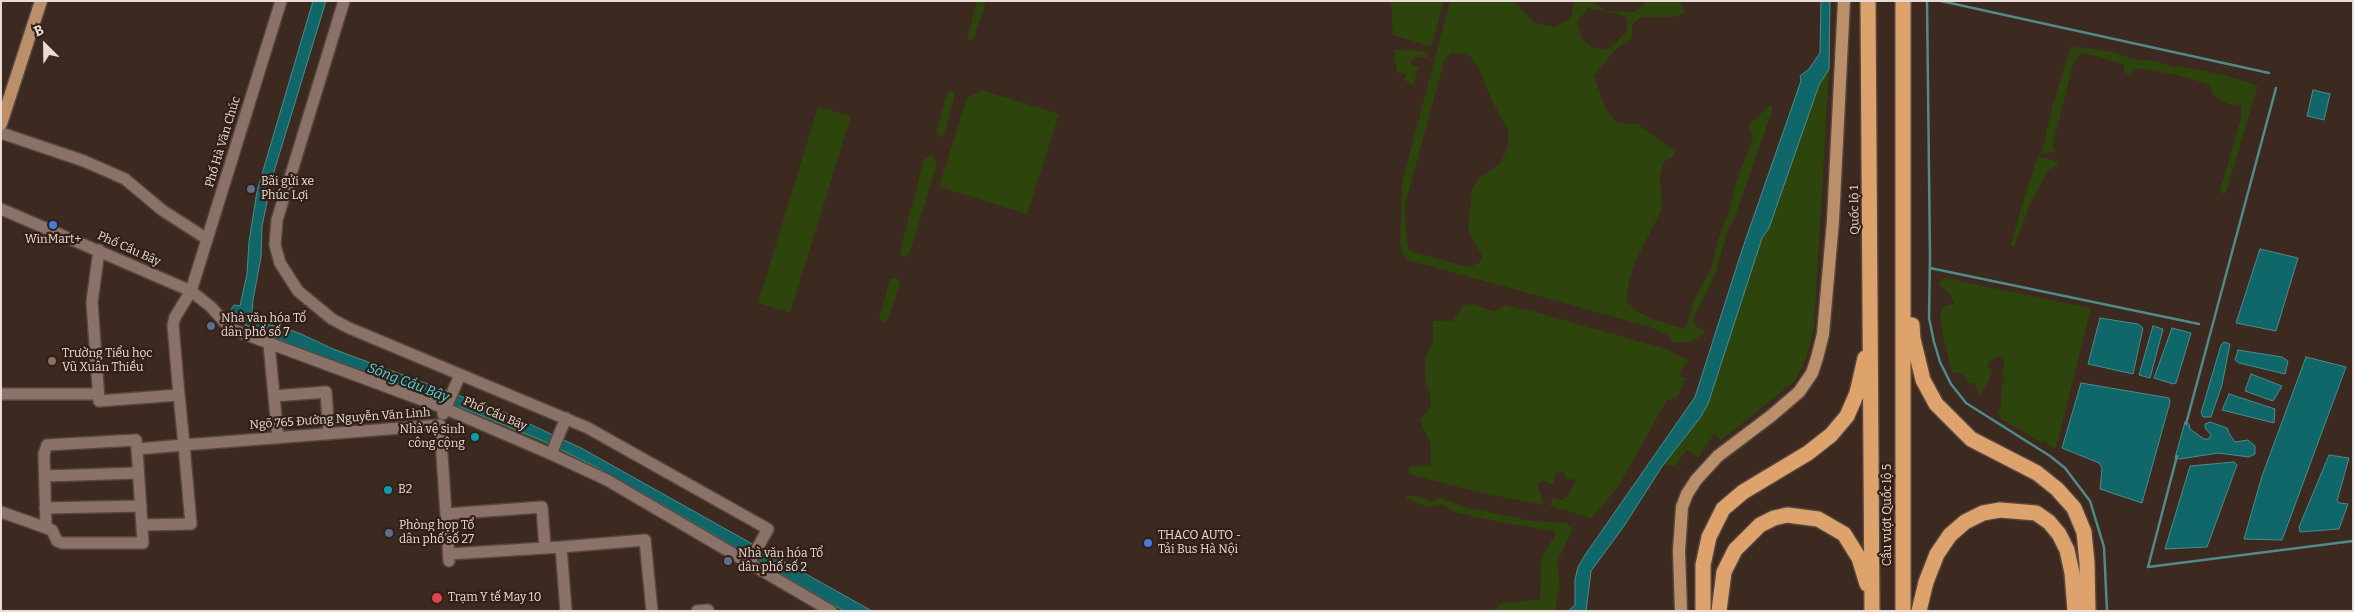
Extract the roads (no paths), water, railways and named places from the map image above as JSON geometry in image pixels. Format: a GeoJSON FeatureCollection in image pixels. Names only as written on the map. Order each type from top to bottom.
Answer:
{"type":"FeatureCollection","features":[{"type":"Feature","properties":{"kind":"highway","name":"Quốc lộ 1"},"geometry":{"type":"LineString","coordinates":[[1868,1],[1872,419]]}},
{"type":"Feature","properties":{"kind":"highway"},"geometry":{"type":"LineString","coordinates":[[1903,1],[1905,174],[1913,339],[1923,380],[1936,404],[1972,438],[2037,474],[2057,489],[2074,508],[2084,532],[2088,611]]}},
{"type":"Feature","properties":{"kind":"highway","name":"Cầu vượt Quốc lộ 5"},"geometry":{"type":"LineString","coordinates":[[1902,611],[1905,174]]}},
{"type":"Feature","properties":{"kind":"highway"},"geometry":{"type":"LineString","coordinates":[[1703,611],[1702,565],[1709,536],[1723,509],[1743,492],[1808,453],[1831,435],[1847,416],[1857,393],[1865,366],[1869,177]]}},
{"type":"Feature","properties":{"kind":"highway","name":"Cầu vượt Quốc lộ 5"},"geometry":{"type":"LineString","coordinates":[[1871,611],[1872,419]]}},
{"type":"Feature","properties":{"kind":"highway"},"geometry":{"type":"LineString","coordinates":[[1919,611],[1931,568],[1937,554],[1950,535],[1965,522],[1983,513],[2012,510],[2036,513],[2049,522],[2059,534],[2067,550],[2072,573],[2075,611]]}},
{"type":"Feature","properties":{"kind":"highway"},"geometry":{"type":"LineString","coordinates":[[1719,611],[1724,572],[1735,550],[1760,525],[1774,518],[1787,515],[1818,519],[1844,534],[1859,558],[1866,576],[1871,611]]}},
{"type":"Feature","properties":{"kind":"main road"},"geometry":{"type":"LineString","coordinates":[[1,124],[41,1]]}},
{"type":"Feature","properties":{"kind":"main road"},"geometry":{"type":"LineString","coordinates":[[1681,611],[1679,551],[1682,507],[1687,494],[1696,480],[1718,456],[1799,392],[1812,373],[1817,358],[1824,324],[1833,221],[1844,1]]}},
{"type":"Feature","properties":{"kind":"street","name":"Phố Hà Văn Chúc"},"geometry":{"type":"LineString","coordinates":[[179,395],[174,325],[179,309],[191,291],[281,1]]}},
{"type":"Feature","properties":{"kind":"street"},"geometry":{"type":"LineString","coordinates":[[344,1],[277,220],[275,244],[280,262],[298,291],[332,319],[458,380],[566,418],[610,439],[768,529],[749,563]]}},
{"type":"Feature","properties":{"kind":"street"},"geometry":{"type":"LineString","coordinates":[[1,133],[84,161],[125,179],[162,210],[207,239]]}},
{"type":"Feature","properties":{"kind":"street","name":"Phố Cầu Bây"},"geometry":{"type":"LineString","coordinates":[[1,209],[191,291],[211,306],[231,329],[444,408],[552,454],[607,480],[831,611]]}},
{"type":"Feature","properties":{"kind":"street"},"geometry":{"type":"LineString","coordinates":[[98,250],[92,302],[99,401],[179,395],[190,524],[142,525]]}},
{"type":"Feature","properties":{"kind":"street"},"geometry":{"type":"LineString","coordinates":[[269,344],[278,438]]}},
{"type":"Feature","properties":{"kind":"street"},"geometry":{"type":"LineString","coordinates":[[440,425],[444,408],[458,380]]}},
{"type":"Feature","properties":{"kind":"street"},"geometry":{"type":"LineString","coordinates":[[274,396],[326,392],[329,434]]}},
{"type":"Feature","properties":{"kind":"street"},"geometry":{"type":"LineString","coordinates":[[1,394],[98,394]]}},
{"type":"Feature","properties":{"kind":"street"},"geometry":{"type":"LineString","coordinates":[[552,454],[566,418]]}},
{"type":"Feature","properties":{"kind":"street","name":"Ngõ 765 Đường Nguyễn Văn Linh"},"geometry":{"type":"LineString","coordinates":[[137,449],[440,425],[449,558],[545,548]]}},
{"type":"Feature","properties":{"kind":"street"},"geometry":{"type":"LineString","coordinates":[[1,512],[54,531],[57,541],[62,543],[143,542],[136,440],[47,445],[44,454],[46,527]]}},
{"type":"Feature","properties":{"kind":"street"},"geometry":{"type":"LineString","coordinates":[[45,476],[138,473]]}},
{"type":"Feature","properties":{"kind":"street"},"geometry":{"type":"LineString","coordinates":[[45,508],[140,506]]}},
{"type":"Feature","properties":{"kind":"street"},"geometry":{"type":"LineString","coordinates":[[446,514],[542,507],[545,548],[645,540],[652,611]]}},
{"type":"Feature","properties":{"kind":"street"},"geometry":{"type":"LineString","coordinates":[[561,547],[566,611]]}},
{"type":"Feature","properties":{"kind":"street"},"geometry":{"type":"LineString","coordinates":[[697,611],[708,610]]}},
{"type":"Feature","properties":{"kind":"water","name":"Sông Cầu Bây"},"geometry":{"type":"Polygon","coordinates":[[[313,1],[326,1],[272,178],[262,226],[261,257],[253,300],[252,313],[255,320],[259,323],[282,327],[301,334],[333,349],[506,413],[581,448],[872,611],[844,611],[658,502],[596,467],[543,441],[460,407],[453,407],[297,347],[245,325],[236,315],[232,314],[230,311],[234,305],[240,306],[247,274],[249,242],[257,191],[313,1]]]}},
{"type":"Feature","properties":{"kind":"water"},"geometry":{"type":"Polygon","coordinates":[[[1821,1],[1830,1],[1829,69],[1819,85],[1769,228],[1762,238],[1708,404],[1700,418],[1663,465],[1624,526],[1591,571],[1586,611],[1568,611],[1575,605],[1575,580],[1578,567],[1585,555],[1695,397],[1742,250],[1801,81],[1800,76],[1809,69],[1820,53],[1821,1]]]}},
{"type":"Feature","properties":{"kind":"water"},"geometry":{"type":"Polygon","coordinates":[[[2313,90],[2330,94],[2324,120],[2307,116],[2313,90]]]}},
{"type":"Feature","properties":{"kind":"water"},"geometry":{"type":"Polygon","coordinates":[[[2260,249],[2298,258],[2276,331],[2236,323],[2260,249]]]}},
{"type":"Feature","properties":{"kind":"water"},"geometry":{"type":"Polygon","coordinates":[[[2100,318],[2138,324],[2143,328],[2133,374],[2088,364],[2100,318]]]}},
{"type":"Feature","properties":{"kind":"water"},"geometry":{"type":"Polygon","coordinates":[[[2153,326],[2163,329],[2150,378],[2139,375],[2153,326]]]}},
{"type":"Feature","properties":{"kind":"water"},"geometry":{"type":"Polygon","coordinates":[[[2172,328],[2191,333],[2176,383],[2173,384],[2154,378],[2172,328]]]}},
{"type":"Feature","properties":{"kind":"water"},"geometry":{"type":"Polygon","coordinates":[[[2224,342],[2230,344],[2222,385],[2211,417],[2203,417],[2201,413],[2221,345],[2224,342]]]}},
{"type":"Feature","properties":{"kind":"water"},"geometry":{"type":"Polygon","coordinates":[[[2238,350],[2282,357],[2288,361],[2285,374],[2239,363],[2235,360],[2238,350]]]}},
{"type":"Feature","properties":{"kind":"water"},"geometry":{"type":"Polygon","coordinates":[[[2306,357],[2346,367],[2282,540],[2244,539],[2262,476],[2306,357]]]}},
{"type":"Feature","properties":{"kind":"water"},"geometry":{"type":"Polygon","coordinates":[[[2251,374],[2282,386],[2273,401],[2245,391],[2251,374]]]}},
{"type":"Feature","properties":{"kind":"water"},"geometry":{"type":"Polygon","coordinates":[[[2081,383],[2169,398],[2170,402],[2142,503],[2100,489],[2102,468],[2099,463],[2062,448],[2081,383]]]}},
{"type":"Feature","properties":{"kind":"water"},"geometry":{"type":"Polygon","coordinates":[[[2229,394],[2275,409],[2274,423],[2222,410],[2229,394]]]}},
{"type":"Feature","properties":{"kind":"water"},"geometry":{"type":"Polygon","coordinates":[[[2185,422],[2189,424],[2190,429],[2204,439],[2209,439],[2211,435],[2205,428],[2205,424],[2210,422],[2227,428],[2235,442],[2248,440],[2255,446],[2255,454],[2249,457],[2218,453],[2180,459],[2175,458],[2185,422]]]}},
{"type":"Feature","properties":{"kind":"water"},"geometry":{"type":"Polygon","coordinates":[[[2329,455],[2349,458],[2337,501],[2348,504],[2339,529],[2300,532],[2299,527],[2329,455]]]}},
{"type":"Feature","properties":{"kind":"water"},"geometry":{"type":"Polygon","coordinates":[[[2234,462],[2237,465],[2207,547],[2165,549],[2190,466],[2234,462]]]}},
{"type":"Feature","properties":{"kind":"waterway"},"geometry":{"type":"LineString","coordinates":[[1927,1],[1929,318],[1934,342],[1940,362],[1951,384],[1966,403],[2050,456],[2065,468],[2090,501],[2104,547],[2107,611]]}},
{"type":"Feature","properties":{"kind":"waterway"},"geometry":{"type":"LineString","coordinates":[[1941,1],[2269,73]]}},
{"type":"Feature","properties":{"kind":"waterway"},"geometry":{"type":"LineString","coordinates":[[2186,424],[2276,88]]}},
{"type":"Feature","properties":{"kind":"waterway"},"geometry":{"type":"LineString","coordinates":[[1930,268],[2199,324]]}},
{"type":"Feature","properties":{"kind":"waterway"},"geometry":{"type":"LineString","coordinates":[[2177,456],[2148,567],[2353,541]]}},
{"type":"Feature","properties":{"kind":"place","name":"Bãi gửi xe Phúc Lợi"},"geometry":{"type":"Point","coordinates":[251,189]}},
{"type":"Feature","properties":{"kind":"place","name":"WinMart+"},"geometry":{"type":"Point","coordinates":[53,225]}},
{"type":"Feature","properties":{"kind":"place","name":"Nhà văn hóa Tổ dân phố số 7"},"geometry":{"type":"Point","coordinates":[211,326]}},
{"type":"Feature","properties":{"kind":"place","name":"Trường Tiểu học Vũ Xuân Thiều"},"geometry":{"type":"Point","coordinates":[52,361]}},
{"type":"Feature","properties":{"kind":"place","name":"Nhà vệ sinh công cộng"},"geometry":{"type":"Point","coordinates":[475,437]}},
{"type":"Feature","properties":{"kind":"place","name":"B2"},"geometry":{"type":"Point","coordinates":[388,490]}},
{"type":"Feature","properties":{"kind":"place","name":"Phòng họp Tổ dân phố số 27"},"geometry":{"type":"Point","coordinates":[389,533]}},
{"type":"Feature","properties":{"kind":"place","name":"THACO AUTO - Tải Bus Hà Nội"},"geometry":{"type":"Point","coordinates":[1148,543]}},
{"type":"Feature","properties":{"kind":"place","name":"Nhà văn hóa Tổ dân phố số 2"},"geometry":{"type":"Point","coordinates":[728,561]}},
{"type":"Feature","properties":{"kind":"place","name":"Trạm Y tế May 10"},"geometry":{"type":"Point","coordinates":[437,598]}}]}
